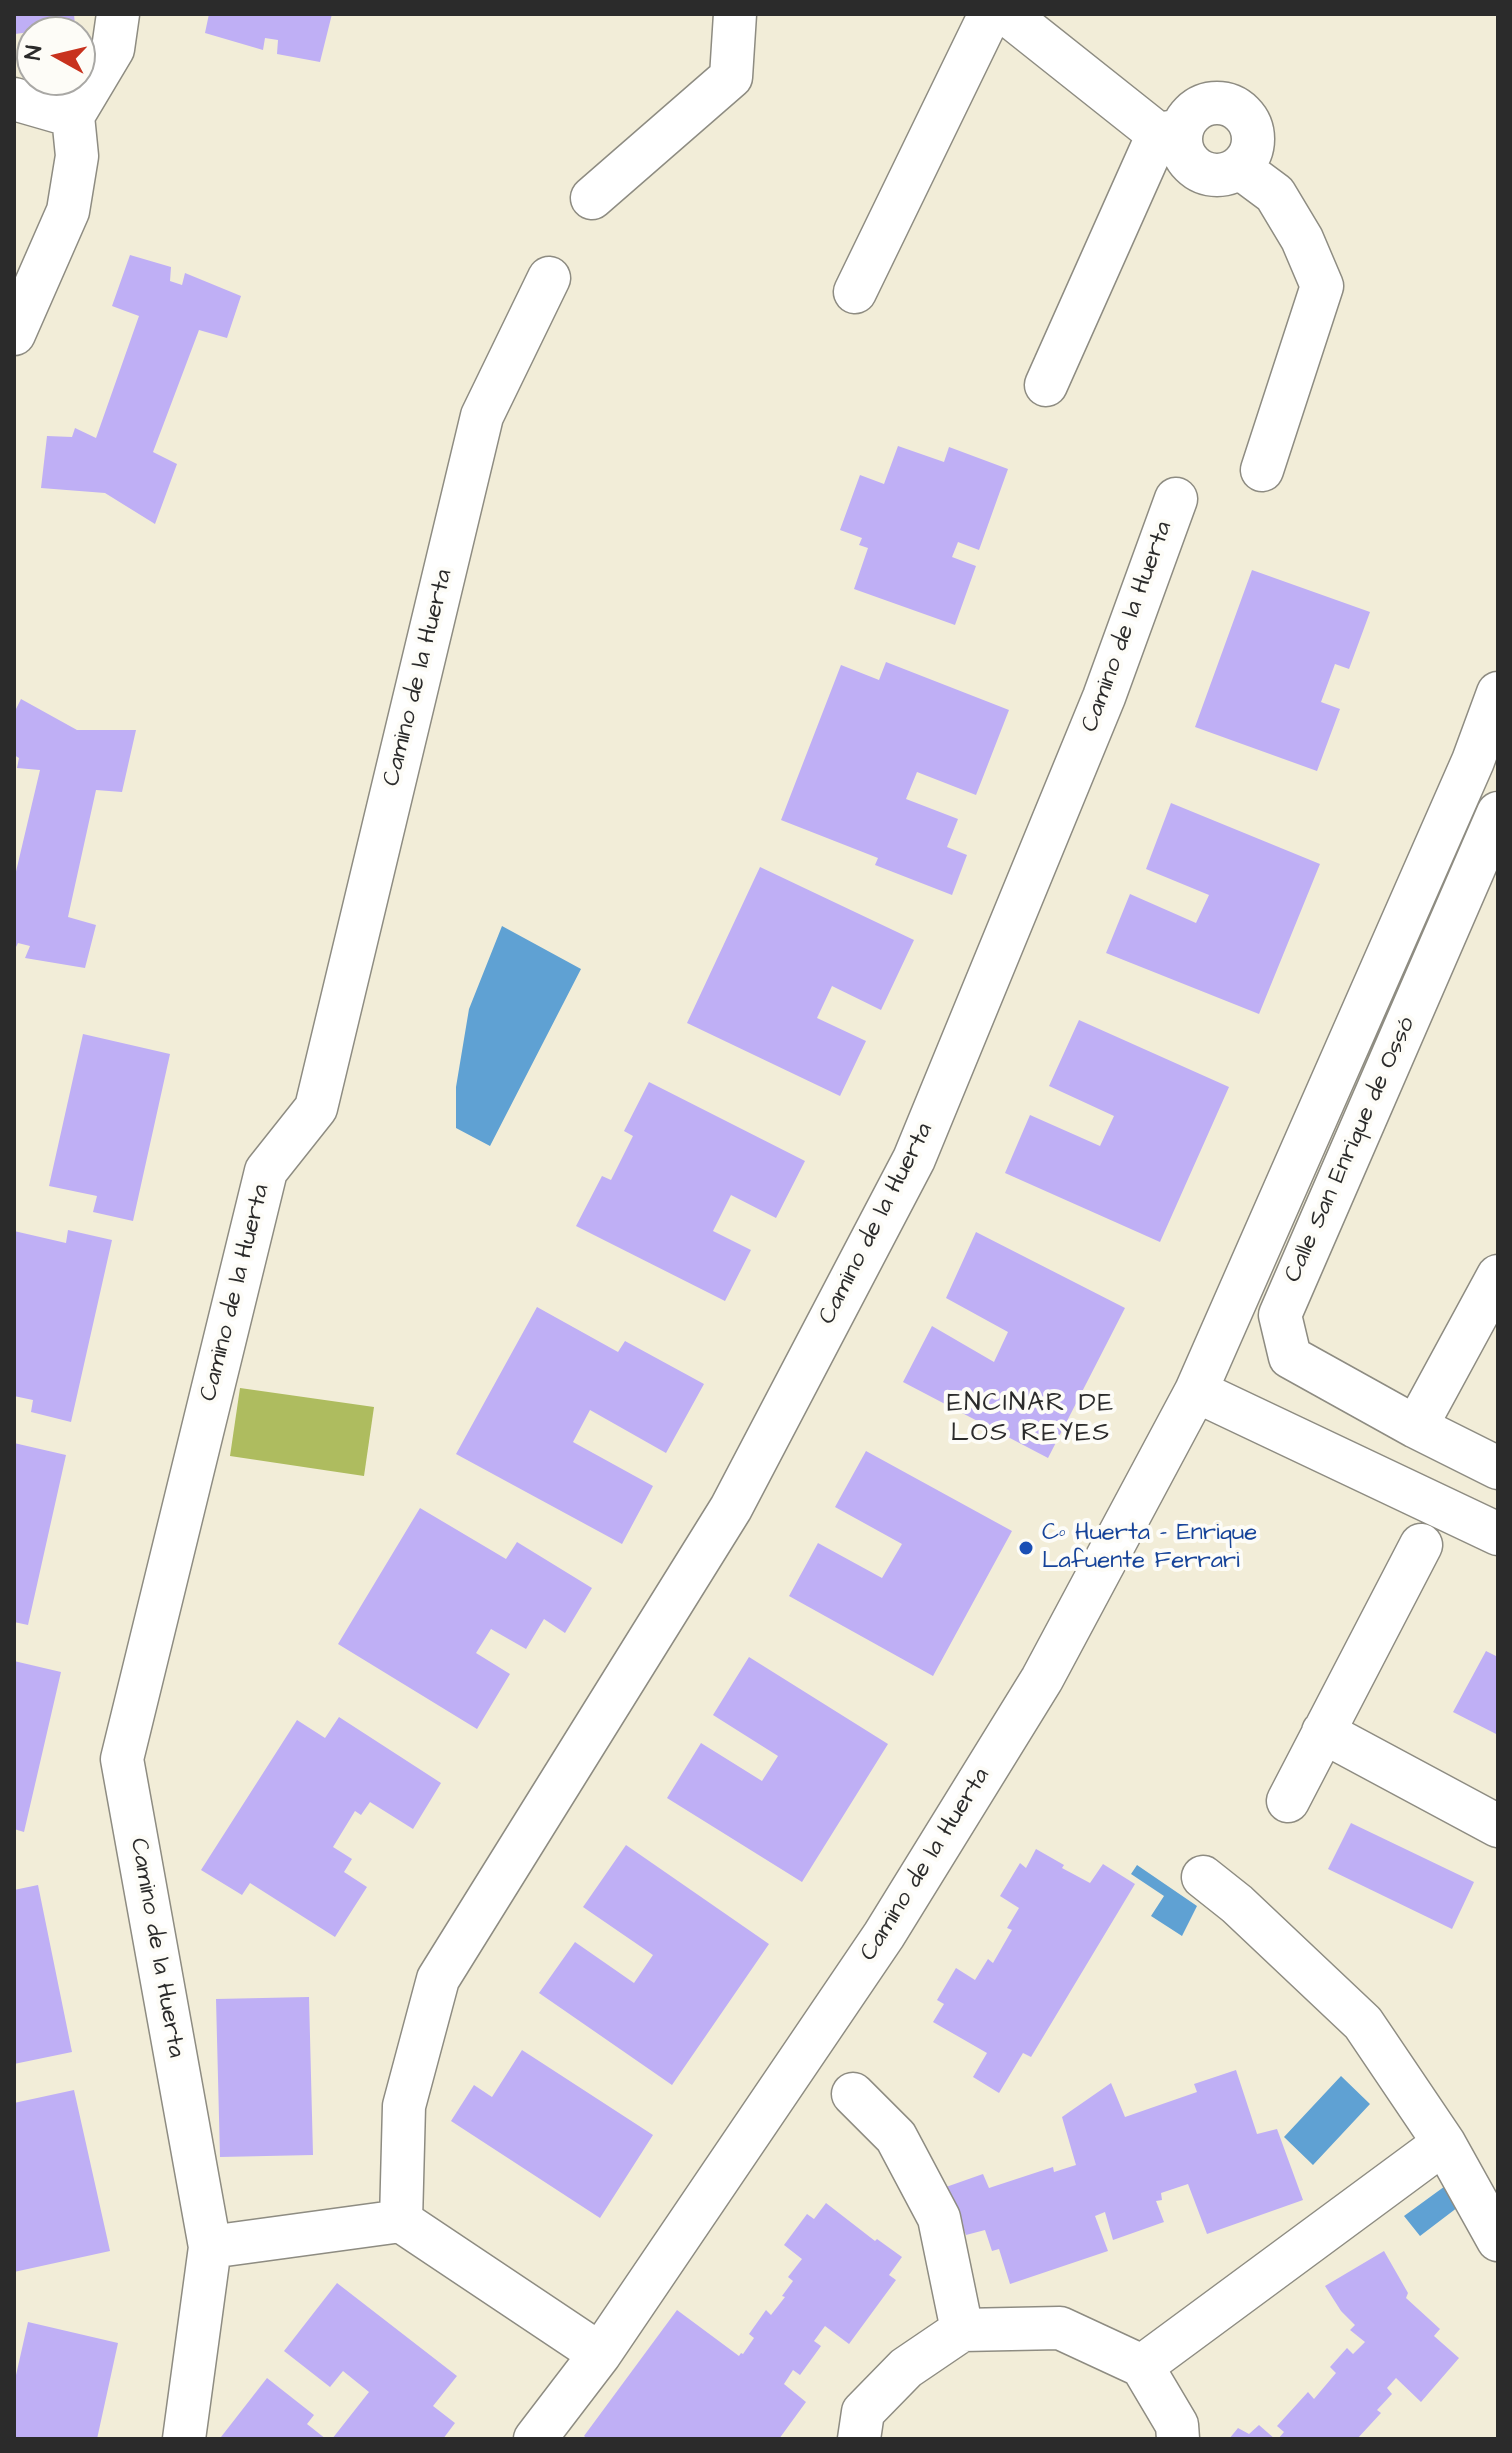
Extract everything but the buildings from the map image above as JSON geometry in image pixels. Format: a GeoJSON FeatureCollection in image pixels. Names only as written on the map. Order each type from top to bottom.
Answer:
{"type":"FeatureCollection","features":[{"type":"Feature","properties":{"kind":"street"},"geometry":{"type":"LineString","coordinates":[[14,334],[68,211],[77,156],[73,116],[113,49],[118,14]]}},
{"type":"Feature","properties":{"kind":"street"},"geometry":{"type":"LineString","coordinates":[[592,198],[731,77],[735,14]]}},
{"type":"Feature","properties":{"kind":"street"},"geometry":{"type":"LineString","coordinates":[[855,292],[990,14]]}},
{"type":"Feature","properties":{"kind":"street"},"geometry":{"type":"LineString","coordinates":[[1007,14],[1170,132],[1189,163],[1200,172],[1214,176],[1240,168],[1254,143],[1253,129],[1245,116],[1234,107],[1220,102],[1206,104],[1194,111],[1170,132],[1046,385]]}},
{"type":"Feature","properties":{"kind":"street"},"geometry":{"type":"LineString","coordinates":[[14,99],[73,116]]}},
{"type":"Feature","properties":{"kind":"street"},"geometry":{"type":"LineString","coordinates":[[1240,168],[1275,194],[1302,239],[1322,286],[1262,470]]}},
{"type":"Feature","properties":{"kind":"street","name":"Camino de la Huerta"},"geometry":{"type":"LineString","coordinates":[[184,2439],[210,2247],[122,1759],[266,1171],[316,1108],[482,416],[549,278]]}},
{"type":"Feature","properties":{"kind":"street","name":"Camino de la Huerta"},"geometry":{"type":"LineString","coordinates":[[401,2221],[404,2106],[438,1979],[731,1508],[914,1159],[1099,711],[1176,499]]}},
{"type":"Feature","properties":{"kind":"street","name":"Camino de la Huerta"},"geometry":{"type":"LineString","coordinates":[[535,2439],[600,2354],[884,1935],[1042,1679],[1196,1391],[1473,761],[1498,693]]}},
{"type":"Feature","properties":{"kind":"street","name":"Calle San Enrique de Ossó"},"geometry":{"type":"LineString","coordinates":[[1498,813],[1280,1315],[1290,1357],[1416,1427],[1498,1468]]}},
{"type":"Feature","properties":{"kind":"street"},"geometry":{"type":"LineString","coordinates":[[1416,1427],[1498,1276]]}},
{"type":"Feature","properties":{"kind":"street"},"geometry":{"type":"LineString","coordinates":[[1196,1391],[1498,1534]]}},
{"type":"Feature","properties":{"kind":"street"},"geometry":{"type":"LineString","coordinates":[[1288,1801],[1421,1545]]}},
{"type":"Feature","properties":{"kind":"street"},"geometry":{"type":"LineString","coordinates":[[1323,1732],[1498,1826]]}},
{"type":"Feature","properties":{"kind":"street"},"geometry":{"type":"LineString","coordinates":[[1203,1877],[1237,1904],[1363,2023],[1444,2143],[1498,2240]]}},
{"type":"Feature","properties":{"kind":"street"},"geometry":{"type":"LineString","coordinates":[[853,2094],[896,2137],[939,2218],[962,2330]]}},
{"type":"Feature","properties":{"kind":"street"},"geometry":{"type":"LineString","coordinates":[[1142,2366],[1444,2143]]}},
{"type":"Feature","properties":{"kind":"street"},"geometry":{"type":"LineString","coordinates":[[210,2247],[401,2221],[600,2354]]}},
{"type":"Feature","properties":{"kind":"street"},"geometry":{"type":"LineString","coordinates":[[859,2439],[863,2412],[906,2368],[962,2330],[1060,2328],[1142,2366],[1177,2425],[1178,2439]]}},
{"type":"Feature","properties":{"kind":"green space"},"geometry":{"type":"Polygon","coordinates":[[[240,1388],[374,1407],[364,1476],[230,1456],[240,1388]]]}},
{"type":"Feature","properties":{"kind":"water"},"geometry":{"type":"Polygon","coordinates":[[[502,926],[581,969],[490,1146],[456,1128],[456,1087],[469,1009],[502,926]]]}},
{"type":"Feature","properties":{"kind":"water"},"geometry":{"type":"Polygon","coordinates":[[[1137,1865],[1197,1906],[1182,1936],[1151,1916],[1164,1896],[1131,1874],[1137,1865]]]}},
{"type":"Feature","properties":{"kind":"water"},"geometry":{"type":"Polygon","coordinates":[[[1341,2076],[1370,2104],[1313,2165],[1284,2137],[1341,2076]]]}},
{"type":"Feature","properties":{"kind":"water"},"geometry":{"type":"Polygon","coordinates":[[[1452,2181],[1466,2201],[1420,2236],[1404,2216],[1452,2181]]]}},
{"type":"Feature","properties":{"kind":"place","name":"Cº Huerta - Enrique Lafuente Ferrari"},"geometry":{"type":"Point","coordinates":[1026,1548]}},
{"type":"Feature","properties":{"kind":"district","name":"ENCINAR DE LOS REYES"},"geometry":{"type":"Point","coordinates":[1031,1420]}}]}
